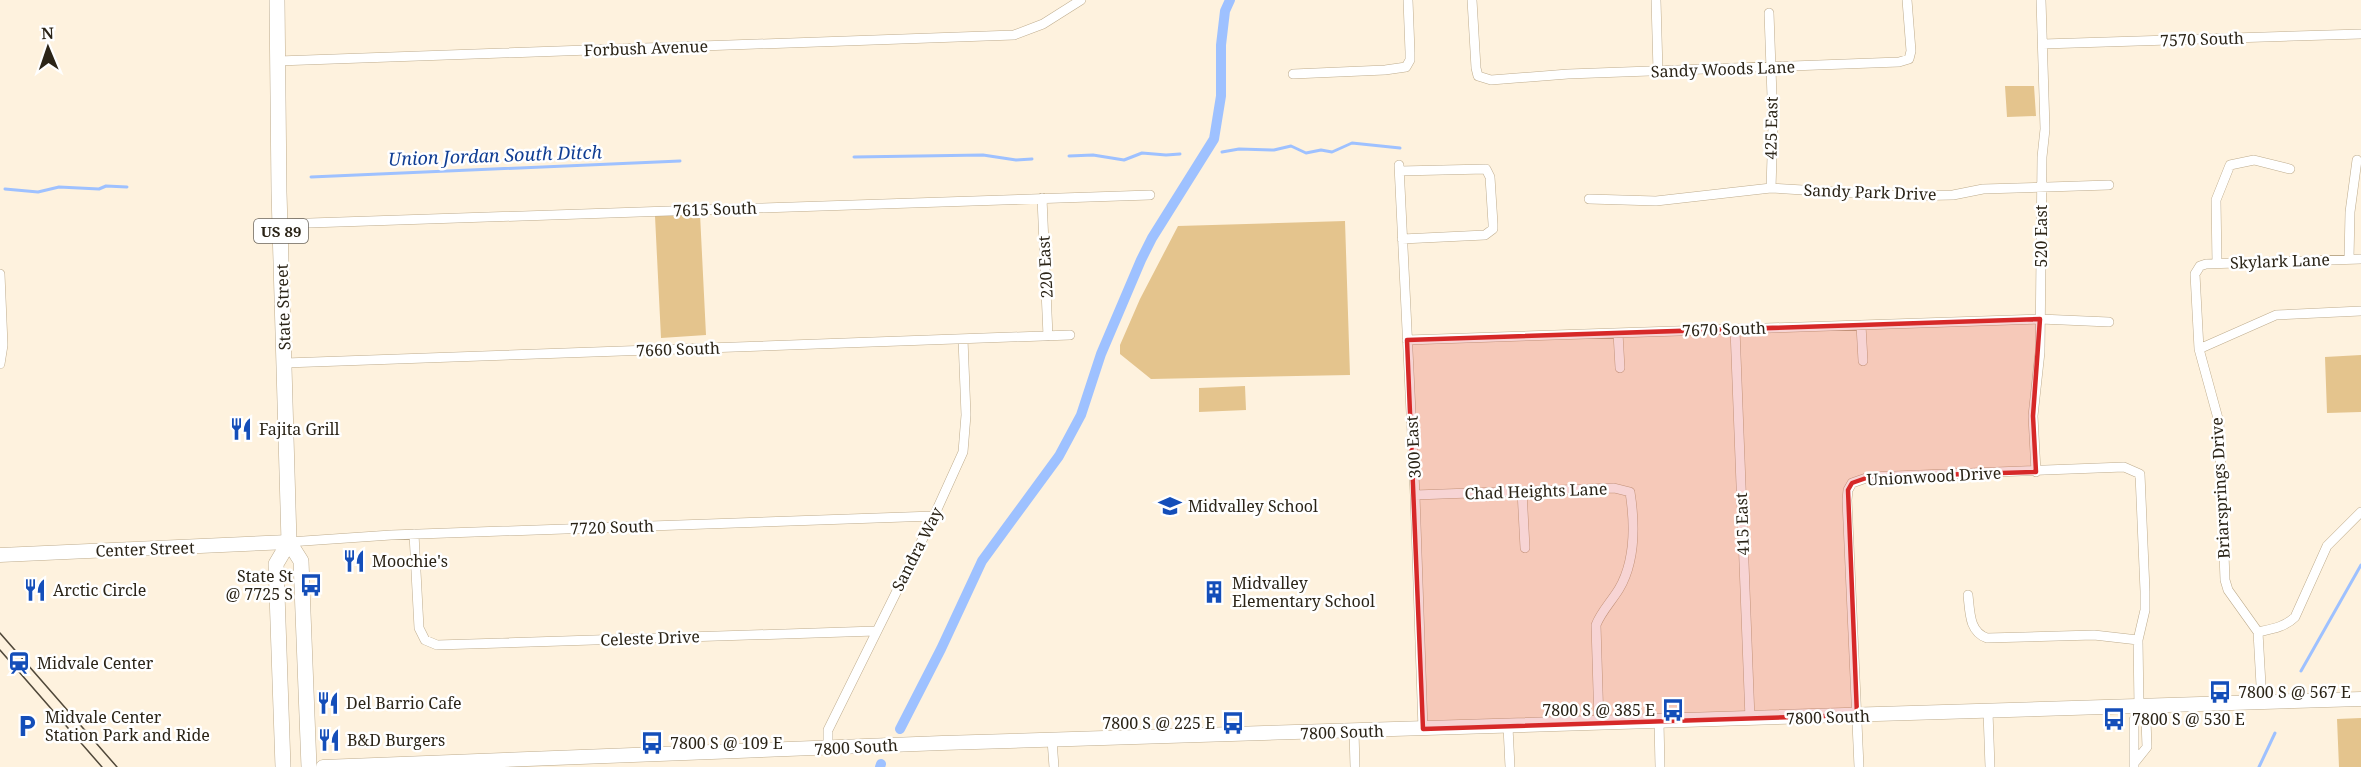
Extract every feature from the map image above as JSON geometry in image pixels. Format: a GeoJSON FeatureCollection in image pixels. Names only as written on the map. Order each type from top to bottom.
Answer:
{"type":"FeatureCollection","features":[{"type":"Feature","properties":{"kind":"main road","name":"State Street"},"geometry":{"type":"LineString","coordinates":[[277,0],[280,224],[289,542],[301,561],[309,767]]}},
{"type":"Feature","properties":{"kind":"main road","name":"State Street"},"geometry":{"type":"LineString","coordinates":[[283,767],[276,564],[289,542]]}},
{"type":"Feature","properties":{"kind":"main road","name":"Center Street"},"geometry":{"type":"LineString","coordinates":[[0,555],[289,542]]}},
{"type":"Feature","properties":{"kind":"main road","name":"7800 South"},"geometry":{"type":"LineString","coordinates":[[323,767],[535,763],[828,748],[1052,740],[2361,699]]}},
{"type":"Feature","properties":{"kind":"street","name":"Forbush Avenue"},"geometry":{"type":"LineString","coordinates":[[278,61],[1014,35],[1043,24],[1081,0]]}},
{"type":"Feature","properties":{"kind":"street"},"geometry":{"type":"LineString","coordinates":[[1293,74],[1406,67],[1410,60],[1408,0]]}},
{"type":"Feature","properties":{"kind":"street","name":"Sandy Woods Lane"},"geometry":{"type":"LineString","coordinates":[[1472,0],[1478,76],[1491,80],[1568,74],[1884,64],[1909,59],[1911,40],[1907,0]]}},
{"type":"Feature","properties":{"kind":"street"},"geometry":{"type":"LineString","coordinates":[[1656,0],[1658,71]]}},
{"type":"Feature","properties":{"kind":"street","name":"520 East"},"geometry":{"type":"LineString","coordinates":[[2036,472],[2033,416],[2039,369],[2041,187],[2045,129],[2041,0]]}},
{"type":"Feature","properties":{"kind":"street","name":"425 East"},"geometry":{"type":"LineString","coordinates":[[1769,13],[1773,125],[1771,188]]}},
{"type":"Feature","properties":{"kind":"street","name":"7570 South"},"geometry":{"type":"LineString","coordinates":[[2043,44],[2361,34]]}},
{"type":"Feature","properties":{"kind":"street"},"geometry":{"type":"LineString","coordinates":[[2217,263],[2216,200],[2230,165],[2254,160],[2290,169]]}},
{"type":"Feature","properties":{"kind":"street"},"geometry":{"type":"LineString","coordinates":[[2349,259],[2351,206],[2357,160]]}},
{"type":"Feature","properties":{"kind":"street","name":"300 East"},"geometry":{"type":"LineString","coordinates":[[1402,238],[1485,235],[1493,229],[1490,177],[1486,169],[1400,168],[1402,238],[1415,495],[1423,729]]}},
{"type":"Feature","properties":{"kind":"street","name":"Sandy Park Drive"},"geometry":{"type":"LineString","coordinates":[[1589,199],[1656,201],[1771,188],[1904,196],[1953,195],[1983,189],[2109,185]]}},
{"type":"Feature","properties":{"kind":"street","name":"7615 South"},"geometry":{"type":"LineString","coordinates":[[280,224],[1150,195]]}},
{"type":"Feature","properties":{"kind":"street","name":"220 East"},"geometry":{"type":"LineString","coordinates":[[1042,198],[1048,336]]}},
{"type":"Feature","properties":{"kind":"street","name":"Skylark Lane"},"geometry":{"type":"LineString","coordinates":[[2200,266],[2217,263],[2361,259]]}},
{"type":"Feature","properties":{"kind":"street","name":"Briarsprings Drive"},"geometry":{"type":"LineString","coordinates":[[2200,266],[2195,274],[2199,349],[2218,422],[2225,580],[2228,590],[2258,632]]}},
{"type":"Feature","properties":{"kind":"street"},"geometry":{"type":"LineString","coordinates":[[0,274],[3,345],[0,364]]}},
{"type":"Feature","properties":{"kind":"street"},"geometry":{"type":"LineString","coordinates":[[2199,349],[2276,315],[2361,311]]}},
{"type":"Feature","properties":{"kind":"street","name":"7670 South"},"geometry":{"type":"LineString","coordinates":[[1407,340],[2040,319],[2109,322]]}},
{"type":"Feature","properties":{"kind":"street"},"geometry":{"type":"LineString","coordinates":[[1861,325],[1863,361]]}},
{"type":"Feature","properties":{"kind":"street","name":"415 East"},"geometry":{"type":"LineString","coordinates":[[1735,329],[1750,719]]}},
{"type":"Feature","properties":{"kind":"street"},"geometry":{"type":"LineString","coordinates":[[1618,333],[1620,368]]}},
{"type":"Feature","properties":{"kind":"street","name":"7660 South"},"geometry":{"type":"LineString","coordinates":[[285,363],[1070,335]]}},
{"type":"Feature","properties":{"kind":"street","name":"Sandra Way"},"geometry":{"type":"LineString","coordinates":[[828,748],[828,730],[957,469],[966,436],[963,339]]}},
{"type":"Feature","properties":{"kind":"street","name":"Unionwood Drive"},"geometry":{"type":"LineString","coordinates":[[1857,716],[1847,500],[1848,490],[1852,483],[1869,477],[2124,467],[2140,474],[2145,610],[2138,640]]}},
{"type":"Feature","properties":{"kind":"street","name":"Chad Heights Lane"},"geometry":{"type":"LineString","coordinates":[[1415,495],[1614,488],[1630,492],[1633,535],[1627,572],[1596,625],[1599,724]]}},
{"type":"Feature","properties":{"kind":"street"},"geometry":{"type":"LineString","coordinates":[[1522,491],[1525,548]]}},
{"type":"Feature","properties":{"kind":"street"},"geometry":{"type":"LineString","coordinates":[[2262,703],[2258,632],[2276,629],[2295,617],[2327,546],[2361,512]]}},
{"type":"Feature","properties":{"kind":"street","name":"7720 South"},"geometry":{"type":"LineString","coordinates":[[289,542],[414,534],[934,516]]}},
{"type":"Feature","properties":{"kind":"street","name":"Celeste Drive"},"geometry":{"type":"LineString","coordinates":[[414,534],[419,628],[425,640],[431,643],[444,645],[876,631]]}},
{"type":"Feature","properties":{"kind":"street"},"geometry":{"type":"LineString","coordinates":[[1968,595],[1974,629],[1979,635],[1987,638],[2094,635],[2138,640],[2139,706],[2134,720],[2134,765]]}},
{"type":"Feature","properties":{"kind":"street"},"geometry":{"type":"LineString","coordinates":[[1988,712],[1990,767]]}},
{"type":"Feature","properties":{"kind":"street"},"geometry":{"type":"LineString","coordinates":[[1857,716],[1859,767]]}},
{"type":"Feature","properties":{"kind":"street"},"geometry":{"type":"LineString","coordinates":[[1659,722],[1660,767]]}},
{"type":"Feature","properties":{"kind":"street"},"geometry":{"type":"LineString","coordinates":[[1508,727],[1510,767]]}},
{"type":"Feature","properties":{"kind":"street"},"geometry":{"type":"LineString","coordinates":[[1354,731],[1355,767]]}},
{"type":"Feature","properties":{"kind":"street"},"geometry":{"type":"LineString","coordinates":[[1052,740],[1054,767]]}},
{"type":"Feature","properties":{"kind":"highlighted area"},"geometry":{"type":"Polygon","coordinates":[[[2040,319],[2033,416],[2036,472],[1869,477],[1852,483],[1848,490],[1857,715],[1423,729],[1407,340],[2040,319]]]}},
{"type":"Feature","properties":{"kind":"shaded area"},"geometry":{"type":"Polygon","coordinates":[[[2005,86],[2034,86],[2036,116],[2007,117],[2005,86]]]}},
{"type":"Feature","properties":{"kind":"shaded area"},"geometry":{"type":"Polygon","coordinates":[[[700,214],[706,335],[661,338],[655,216],[700,214]]]}},
{"type":"Feature","properties":{"kind":"shaded area"},"geometry":{"type":"Polygon","coordinates":[[[1345,221],[1350,375],[1151,379],[1120,354],[1120,345],[1140,299],[1178,226],[1345,221]]]}},
{"type":"Feature","properties":{"kind":"shaded area"},"geometry":{"type":"Polygon","coordinates":[[[2361,355],[2361,412],[2327,413],[2325,357],[2361,355]]]}},
{"type":"Feature","properties":{"kind":"shaded area"},"geometry":{"type":"Polygon","coordinates":[[[1245,386],[1246,410],[1199,412],[1199,388],[1245,386]]]}},
{"type":"Feature","properties":{"kind":"shaded area"},"geometry":{"type":"Polygon","coordinates":[[[2361,718],[2361,767],[2339,767],[2337,719],[2361,718]]]}},
{"type":"Feature","properties":{"kind":"waterway"},"geometry":{"type":"LineString","coordinates":[[900,729],[982,561],[1059,456],[1081,415],[1101,354],[1141,260],[1152,238],[1214,139],[1221,96],[1221,45],[1225,11],[1230,0]]}},
{"type":"Feature","properties":{"kind":"waterway","name":"Union Jordan South Ditch"},"geometry":{"type":"LineString","coordinates":[[1222,152],[1239,149],[1274,150],[1291,146],[1306,153],[1321,150],[1332,152],[1352,143],[1400,148]]}},
{"type":"Feature","properties":{"kind":"waterway","name":"Union Jordan South Ditch"},"geometry":{"type":"LineString","coordinates":[[1069,156],[1093,155],[1124,160],[1142,153],[1180,154]]}},
{"type":"Feature","properties":{"kind":"waterway","name":"Union Jordan South Ditch"},"geometry":{"type":"LineString","coordinates":[[854,157],[983,155],[1016,160],[1032,159]]}},
{"type":"Feature","properties":{"kind":"waterway","name":"Union Jordan South Ditch"},"geometry":{"type":"LineString","coordinates":[[311,177],[680,161]]}},
{"type":"Feature","properties":{"kind":"waterway","name":"Union Jordan South Ditch"},"geometry":{"type":"LineString","coordinates":[[5,189],[38,192],[59,187],[99,189],[106,186],[127,187]]}},
{"type":"Feature","properties":{"kind":"waterway"},"geometry":{"type":"LineString","coordinates":[[2301,671],[2361,565]]}},
{"type":"Feature","properties":{"kind":"waterway"},"geometry":{"type":"LineString","coordinates":[[2259,767],[2275,733]]}},
{"type":"Feature","properties":{"kind":"tram line"},"geometry":{"type":"LineString","coordinates":[[0,633],[117,767]]}},
{"type":"Feature","properties":{"kind":"tram line"},"geometry":{"type":"LineString","coordinates":[[0,650],[102,767]]}},
{"type":"Feature","properties":{"kind":"place","name":"Fajita Grill"},"geometry":{"type":"Point","coordinates":[241,429]}},
{"type":"Feature","properties":{"kind":"place","name":"Midvalley School"},"geometry":{"type":"Point","coordinates":[1170,506]}},
{"type":"Feature","properties":{"kind":"place","name":"Moochie's"},"geometry":{"type":"Point","coordinates":[354,561]}},
{"type":"Feature","properties":{"kind":"place","name":"State St @ 7725 S"},"geometry":{"type":"Point","coordinates":[311,585]}},
{"type":"Feature","properties":{"kind":"place","name":"Arctic Circle"},"geometry":{"type":"Point","coordinates":[35,590]}},
{"type":"Feature","properties":{"kind":"place","name":"Midvalley Elementary School"},"geometry":{"type":"Point","coordinates":[1214,592]}},
{"type":"Feature","properties":{"kind":"place","name":"Midvale Center"},"geometry":{"type":"Point","coordinates":[19,663]}},
{"type":"Feature","properties":{"kind":"place","name":"7800 S @ 567 E"},"geometry":{"type":"Point","coordinates":[2220,692]}},
{"type":"Feature","properties":{"kind":"place","name":"Del Barrio Cafe"},"geometry":{"type":"Point","coordinates":[328,703]}},
{"type":"Feature","properties":{"kind":"place","name":"7800 S @ 385 E"},"geometry":{"type":"Point","coordinates":[1673,710]}},
{"type":"Feature","properties":{"kind":"place","name":"7800 S @ 530 E"},"geometry":{"type":"Point","coordinates":[2114,719]}},
{"type":"Feature","properties":{"kind":"place","name":"7800 S @ 225 E"},"geometry":{"type":"Point","coordinates":[1233,723]}},
{"type":"Feature","properties":{"kind":"place","name":"Midvale Center Station Park and Ride"},"geometry":{"type":"Point","coordinates":[27,726]}},
{"type":"Feature","properties":{"kind":"place","name":"B&D Burgers"},"geometry":{"type":"Point","coordinates":[329,740]}},
{"type":"Feature","properties":{"kind":"place","name":"7800 S @ 109 E"},"geometry":{"type":"Point","coordinates":[652,743]}}]}
